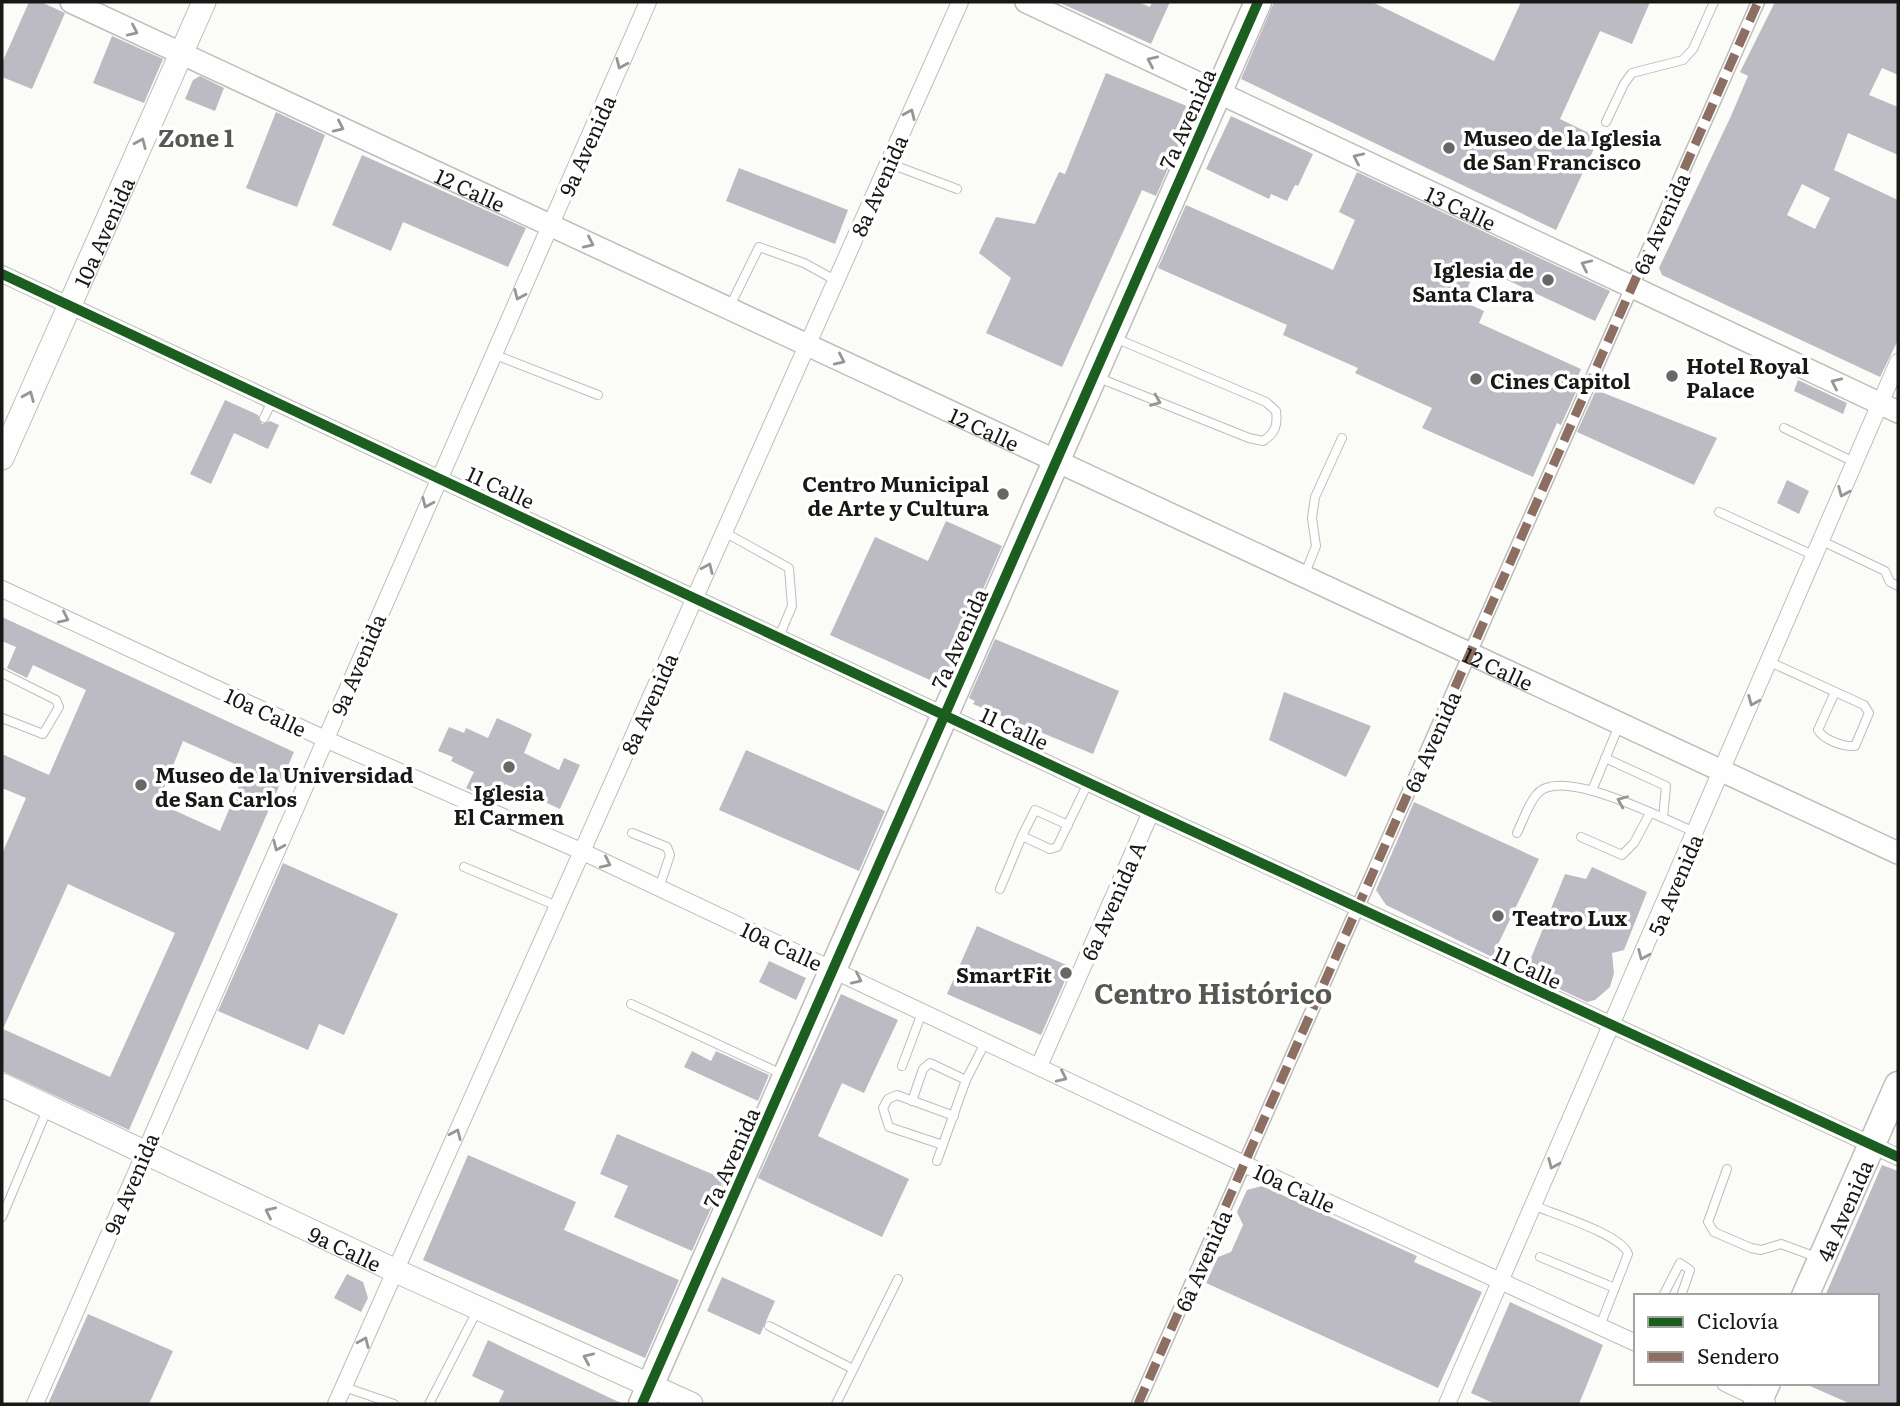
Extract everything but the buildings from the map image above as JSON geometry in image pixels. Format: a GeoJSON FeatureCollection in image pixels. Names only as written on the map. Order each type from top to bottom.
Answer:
{"type":"FeatureCollection","features":[{"type":"Feature","properties":{"kind":"main road","name":"10a Avenida"},"geometry":{"type":"LineString","coordinates":[[2,458],[204,2]]}},
{"type":"Feature","properties":{"kind":"main road","name":"7a Avenida"},"geometry":{"type":"LineString","coordinates":[[646,1395],[1258,2]]}},
{"type":"Feature","properties":{"kind":"main road","name":"4a Avenida"},"geometry":{"type":"LineString","coordinates":[[1806,1294],[1898,1084]]}},
{"type":"Feature","properties":{"kind":"main road","name":"9a Calle"},"geometry":{"type":"LineString","coordinates":[[2,1085],[478,1308],[646,1395],[691,1404]]}},
{"type":"Feature","properties":{"kind":"street","name":"12 Calle"},"geometry":{"type":"LineString","coordinates":[[71,2],[1898,853]]}},
{"type":"Feature","properties":{"kind":"street","name":"9a Avenida"},"geometry":{"type":"LineString","coordinates":[[35,1404],[648,2]]}},
{"type":"Feature","properties":{"kind":"street","name":"8a Avenida"},"geometry":{"type":"LineString","coordinates":[[336,1404],[960,2]]}},
{"type":"Feature","properties":{"kind":"street","name":"13 Calle"},"geometry":{"type":"LineString","coordinates":[[1026,2],[1218,92],[1383,176],[1632,287],[1889,408]]}},
{"type":"Feature","properties":{"kind":"street","name":"6a Avenida"},"geometry":{"type":"LineString","coordinates":[[1138,1404],[1758,2]]}},
{"type":"Feature","properties":{"kind":"street","name":"11 Calle"},"geometry":{"type":"LineString","coordinates":[[2,274],[1088,783],[1898,1157]]}},
{"type":"Feature","properties":{"kind":"street","name":"5a Avenida"},"geometry":{"type":"LineString","coordinates":[[1447,1404],[1856,463],[1889,408],[1898,362]]}},
{"type":"Feature","properties":{"kind":"street","name":"10a Calle"},"geometry":{"type":"LineString","coordinates":[[2,589],[325,739],[581,851],[923,1010],[985,1043],[1244,1164],[1634,1342]]}},
{"type":"Feature","properties":{"kind":"street","name":"6a Avenida A"},"geometry":{"type":"LineString","coordinates":[[1039,1066],[1151,812]]}},
{"type":"Feature","properties":{"kind":"street"},"geometry":{"type":"LineString","coordinates":[[1730,1385],[1763,1398]]}},
{"type":"Feature","properties":{"kind":"lane"},"geometry":{"type":"LineString","coordinates":[[1606,122],[1632,72],[1683,60],[1688,55],[1714,2]]}},
{"type":"Feature","properties":{"kind":"lane"},"geometry":{"type":"LineString","coordinates":[[888,163],[957,189]]}},
{"type":"Feature","properties":{"kind":"lane"},"geometry":{"type":"LineString","coordinates":[[729,308],[759,247],[804,263],[835,280]]}},
{"type":"Feature","properties":{"kind":"lane"},"geometry":{"type":"LineString","coordinates":[[1093,376],[1249,439],[1263,441],[1273,434],[1278,423],[1276,411],[1266,402],[1111,337]]}},
{"type":"Feature","properties":{"kind":"lane"},"geometry":{"type":"LineString","coordinates":[[493,354],[598,395]]}},
{"type":"Feature","properties":{"kind":"lane"},"geometry":{"type":"LineString","coordinates":[[264,418],[272,401]]}},
{"type":"Feature","properties":{"kind":"lane"},"geometry":{"type":"LineString","coordinates":[[1784,428],[1856,463]]}},
{"type":"Feature","properties":{"kind":"lane"},"geometry":{"type":"LineString","coordinates":[[1304,576],[1316,545],[1312,518],[1315,497],[1342,438]]}},
{"type":"Feature","properties":{"kind":"lane"},"geometry":{"type":"LineString","coordinates":[[1720,512],[1885,571],[1890,582],[1898,586]]}},
{"type":"Feature","properties":{"kind":"lane"},"geometry":{"type":"LineString","coordinates":[[724,532],[789,568],[792,606],[779,637]]}},
{"type":"Feature","properties":{"kind":"lane"},"geometry":{"type":"LineString","coordinates":[[1770,662],[1864,705],[1869,713],[1855,746],[1846,747],[1821,735],[1818,730],[1835,692]]}},
{"type":"Feature","properties":{"kind":"lane"},"geometry":{"type":"LineString","coordinates":[[2,673],[56,700],[59,706],[43,734],[2,718]]}},
{"type":"Feature","properties":{"kind":"lane"},"geometry":{"type":"LineString","coordinates":[[1593,788],[1620,723]]}},
{"type":"Feature","properties":{"kind":"lane"},"geometry":{"type":"LineString","coordinates":[[1605,758],[1666,786],[1663,818]]}},
{"type":"Feature","properties":{"kind":"lane"},"geometry":{"type":"LineString","coordinates":[[1022,836],[1050,849],[1057,847],[1088,783]]}},
{"type":"Feature","properties":{"kind":"lane"},"geometry":{"type":"LineString","coordinates":[[1517,833],[1537,793],[1553,785],[1593,788],[1696,832]]}},
{"type":"Feature","properties":{"kind":"lane"},"geometry":{"type":"LineString","coordinates":[[1000,889],[1035,810],[1068,825]]}},
{"type":"Feature","properties":{"kind":"lane"},"geometry":{"type":"LineString","coordinates":[[1581,837],[1622,855],[1634,843],[1650,813]]}},
{"type":"Feature","properties":{"kind":"lane"},"geometry":{"type":"LineString","coordinates":[[632,833],[667,847],[670,855],[659,888]]}},
{"type":"Feature","properties":{"kind":"lane"},"geometry":{"type":"LineString","coordinates":[[464,867],[557,906]]}},
{"type":"Feature","properties":{"kind":"lane"},"geometry":{"type":"LineString","coordinates":[[631,1004],[786,1076]]}},
{"type":"Feature","properties":{"kind":"lane"},"geometry":{"type":"LineString","coordinates":[[902,1066],[923,1010]]}},
{"type":"Feature","properties":{"kind":"lane"},"geometry":{"type":"LineString","coordinates":[[937,1161],[966,1080],[985,1043]]}},
{"type":"Feature","properties":{"kind":"lane"},"geometry":{"type":"LineString","coordinates":[[912,1101],[923,1069],[930,1063],[966,1080]]}},
{"type":"Feature","properties":{"kind":"lane"},"geometry":{"type":"LineString","coordinates":[[943,1144],[889,1126],[883,1116],[888,1099],[897,1095],[954,1116]]}},
{"type":"Feature","properties":{"kind":"lane"},"geometry":{"type":"LineString","coordinates":[[2,1217],[48,1107]]}},
{"type":"Feature","properties":{"kind":"lane"},"geometry":{"type":"LineString","coordinates":[[1727,1169],[1709,1222],[1714,1232],[1751,1248],[1761,1250],[1781,1244],[1822,1259]]}},
{"type":"Feature","properties":{"kind":"lane"},"geometry":{"type":"LineString","coordinates":[[1535,1206],[1622,1243],[1628,1254],[1600,1326]]}},
{"type":"Feature","properties":{"kind":"lane"},"geometry":{"type":"LineString","coordinates":[[1540,1256],[1615,1288]]}},
{"type":"Feature","properties":{"kind":"lane"},"geometry":{"type":"LineString","coordinates":[[1664,1294],[1680,1263],[1690,1270],[1682,1294]]}},
{"type":"Feature","properties":{"kind":"lane"},"geometry":{"type":"LineString","coordinates":[[836,1404],[898,1279]]}},
{"type":"Feature","properties":{"kind":"lane"},"geometry":{"type":"LineString","coordinates":[[429,1404],[478,1308]]}},
{"type":"Feature","properties":{"kind":"lane"},"geometry":{"type":"LineString","coordinates":[[769,1326],[853,1369]]}},
{"type":"Feature","properties":{"kind":"lane"},"geometry":{"type":"LineString","coordinates":[[344,1387],[394,1404]]}},
{"type":"Feature","properties":{"kind":"marked path"},"geometry":{"type":"LineString","coordinates":[[1138,1404],[1758,2]]}},
{"type":"Feature","properties":{"kind":"cycle path"},"geometry":{"type":"LineString","coordinates":[[642,1404],[1258,2]]}},
{"type":"Feature","properties":{"kind":"cycle path"},"geometry":{"type":"LineString","coordinates":[[2,274],[1151,812],[1898,1157]]}},
{"type":"Feature","properties":{"kind":"place","name":"Museo de la Iglesia de San Francisco"},"geometry":{"type":"Point","coordinates":[1449,148]}},
{"type":"Feature","properties":{"kind":"place","name":"Iglesia de Santa Clara"},"geometry":{"type":"Point","coordinates":[1548,280]}},
{"type":"Feature","properties":{"kind":"place","name":"Hotel Royal Palace"},"geometry":{"type":"Point","coordinates":[1672,376]}},
{"type":"Feature","properties":{"kind":"place","name":"Cines Capitol"},"geometry":{"type":"Point","coordinates":[1476,379]}},
{"type":"Feature","properties":{"kind":"place","name":"Centro Municipal de Arte y Cultura"},"geometry":{"type":"Point","coordinates":[1003,494]}},
{"type":"Feature","properties":{"kind":"place","name":"Iglesia El Carmen"},"geometry":{"type":"Point","coordinates":[509,767]}},
{"type":"Feature","properties":{"kind":"place","name":"Museo de la Universidad de San Carlos"},"geometry":{"type":"Point","coordinates":[141,785]}},
{"type":"Feature","properties":{"kind":"place","name":"Teatro Lux"},"geometry":{"type":"Point","coordinates":[1498,916]}},
{"type":"Feature","properties":{"kind":"place","name":"SmartFit"},"geometry":{"type":"Point","coordinates":[1066,973]}},
{"type":"Feature","properties":{"kind":"district","name":"Zone 1"},"geometry":{"type":"Point","coordinates":[196,136]}},
{"type":"Feature","properties":{"kind":"district","name":"Centro Histórico"},"geometry":{"type":"Point","coordinates":[1213,992]}}]}
